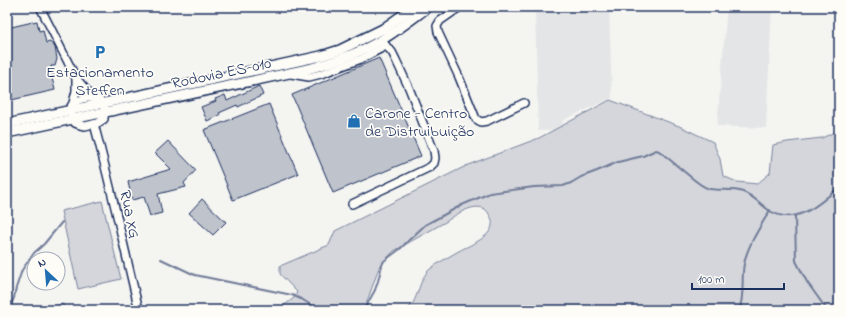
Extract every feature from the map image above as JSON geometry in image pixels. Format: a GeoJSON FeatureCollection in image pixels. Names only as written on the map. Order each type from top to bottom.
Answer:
{"type":"FeatureCollection","features":[{"type":"Feature","properties":{"kind":"main road","name":"Rodovia ES-010"},"geometry":{"type":"LineString","coordinates":[[104,108],[321,56],[340,50],[383,29],[414,7]]}},
{"type":"Feature","properties":{"kind":"main road","name":"Rodovia ES-010"},"geometry":{"type":"LineString","coordinates":[[7,124],[72,111],[104,108],[308,69],[339,60],[366,48],[384,43],[406,23],[428,7]]}},
{"type":"Feature","properties":{"kind":"main road","name":"Rodovia ES-010"},"geometry":{"type":"LineString","coordinates":[[7,133],[72,111]]}},
{"type":"Feature","properties":{"kind":"street"},"geometry":{"type":"LineString","coordinates":[[40,7],[76,78],[93,98],[99,100],[104,108],[104,119],[102,122],[85,126],[75,123],[72,111],[76,91],[76,78]]}},
{"type":"Feature","properties":{"kind":"street"},"geometry":{"type":"LineString","coordinates":[[460,7],[440,21],[437,26],[438,32],[459,77],[476,119],[482,122],[487,121],[524,103]]}},
{"type":"Feature","properties":{"kind":"street"},"geometry":{"type":"LineString","coordinates":[[352,204],[430,167],[434,163],[435,158],[426,128],[409,88],[393,53],[384,43]]}},
{"type":"Feature","properties":{"kind":"street"},"geometry":{"type":"LineString","coordinates":[[72,111],[90,98],[93,98]]}},
{"type":"Feature","properties":{"kind":"street","name":"Rua XG"},"geometry":{"type":"LineString","coordinates":[[94,124],[139,310]]}},
{"type":"Feature","properties":{"kind":"shaded area"},"geometry":{"type":"Polygon","coordinates":[[[499,7],[520,7],[519,11],[499,10],[499,7]]]}},
{"type":"Feature","properties":{"kind":"shaded area"},"geometry":{"type":"Polygon","coordinates":[[[535,7],[609,7],[612,98],[563,120],[561,130],[538,131],[535,7]]]}},
{"type":"Feature","properties":{"kind":"shaded area"},"geometry":{"type":"Polygon","coordinates":[[[727,7],[772,7],[766,128],[717,126],[727,7]]]}},
{"type":"Feature","properties":{"kind":"shaded area"},"geometry":{"type":"Polygon","coordinates":[[[610,100],[679,126],[713,142],[720,159],[723,176],[737,182],[757,184],[770,173],[773,145],[822,138],[839,130],[839,310],[407,310],[413,303],[423,279],[429,270],[450,256],[483,238],[491,230],[492,222],[489,214],[485,209],[475,207],[462,211],[394,251],[380,265],[364,310],[278,310],[294,298],[297,292],[280,274],[280,266],[329,245],[335,231],[468,165],[539,138],[610,100]]]}},
{"type":"Feature","properties":{"kind":"shaded area"},"geometry":{"type":"Polygon","coordinates":[[[102,201],[121,279],[78,289],[61,211],[102,201]]]}},
{"type":"Feature","properties":{"kind":"shaded area"},"geometry":{"type":"Polygon","coordinates":[[[63,304],[64,310],[36,310],[63,304]]]}},
{"type":"Feature","properties":{"kind":"building"},"geometry":{"type":"Polygon","coordinates":[[[37,21],[39,31],[43,30],[46,43],[50,42],[55,47],[57,59],[55,66],[51,66],[55,90],[7,101],[7,28],[37,21]]]}},
{"type":"Feature","properties":{"kind":"building"},"geometry":{"type":"Polygon","coordinates":[[[379,58],[421,156],[333,193],[292,95],[379,58]]]}},
{"type":"Feature","properties":{"kind":"building"},"geometry":{"type":"Polygon","coordinates":[[[259,86],[263,95],[238,107],[237,105],[219,113],[220,115],[207,121],[201,107],[216,101],[215,99],[225,95],[227,101],[259,86]]]}},
{"type":"Feature","properties":{"kind":"building"},"geometry":{"type":"Polygon","coordinates":[[[269,104],[298,174],[233,200],[204,130],[269,104]]]}},
{"type":"Feature","properties":{"kind":"building"},"geometry":{"type":"Polygon","coordinates":[[[168,141],[196,170],[184,183],[186,187],[158,194],[162,213],[150,216],[144,197],[132,200],[128,182],[171,169],[155,153],[168,141]]]}},
{"type":"Feature","properties":{"kind":"building"},"geometry":{"type":"Polygon","coordinates":[[[202,199],[226,222],[213,235],[189,213],[202,199]]]}},
{"type":"Feature","properties":{"kind":"waterway"},"geometry":{"type":"LineString","coordinates":[[364,310],[375,290],[384,261],[400,249],[425,225],[462,205],[490,193],[534,187],[563,186],[618,162],[643,156],[656,150],[708,189],[735,190],[743,192],[754,198],[770,211],[780,215],[799,215],[808,211],[839,187]]}},
{"type":"Feature","properties":{"kind":"waterway"},"geometry":{"type":"LineString","coordinates":[[739,310],[742,299],[743,269],[748,250],[770,210]]}},
{"type":"Feature","properties":{"kind":"waterway"},"geometry":{"type":"LineString","coordinates":[[795,216],[796,261],[807,282],[827,310]]}},
{"type":"Feature","properties":{"kind":"waterway"},"geometry":{"type":"LineString","coordinates":[[8,310],[14,298],[22,270],[34,253],[44,244],[62,222]]}},
{"type":"Feature","properties":{"kind":"waterway"},"geometry":{"type":"LineString","coordinates":[[161,259],[195,275],[292,295],[319,310]]}},
{"type":"Feature","properties":{"kind":"place","name":"Estacionamento Steffen"},"geometry":{"type":"Point","coordinates":[100,52]}},
{"type":"Feature","properties":{"kind":"place","name":"Carone - Centro de Distruibuição"},"geometry":{"type":"Point","coordinates":[354,121]}}]}
